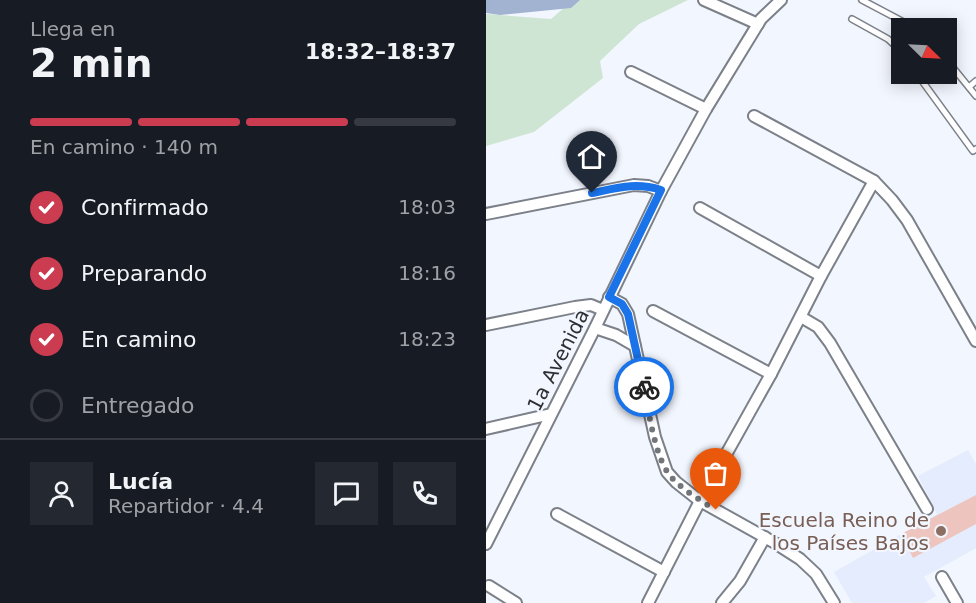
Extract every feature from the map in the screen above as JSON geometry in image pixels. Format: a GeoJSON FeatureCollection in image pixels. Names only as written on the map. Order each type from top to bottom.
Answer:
{"type":"FeatureCollection","features":[{"type":"Feature","properties":{"kind":"street"},"geometry":{"type":"LineString","coordinates":[[704,0],[758,24]]}},
{"type":"Feature","properties":{"kind":"street","name":"1a Avenida"},"geometry":{"type":"LineString","coordinates":[[486,544],[595,328],[661,190],[706,109],[761,19],[781,0]]}},
{"type":"Feature","properties":{"kind":"street"},"geometry":{"type":"LineString","coordinates":[[631,72],[706,109]]}},
{"type":"Feature","properties":{"kind":"street"},"geometry":{"type":"LineString","coordinates":[[754,116],[874,181],[907,220],[976,341]]}},
{"type":"Feature","properties":{"kind":"street"},"geometry":{"type":"LineString","coordinates":[[648,603],[700,501],[874,181]]}},
{"type":"Feature","properties":{"kind":"street"},"geometry":{"type":"LineString","coordinates":[[486,214],[634,185],[661,190]]}},
{"type":"Feature","properties":{"kind":"street"},"geometry":{"type":"LineString","coordinates":[[700,208],[821,276]]}},
{"type":"Feature","properties":{"kind":"street"},"geometry":{"type":"LineString","coordinates":[[609,297],[622,304],[628,314],[655,437],[667,472],[700,501],[800,559],[816,574],[834,603]]}},
{"type":"Feature","properties":{"kind":"street"},"geometry":{"type":"LineString","coordinates":[[486,325],[575,307],[591,305],[603,310]]}},
{"type":"Feature","properties":{"kind":"street"},"geometry":{"type":"LineString","coordinates":[[653,311],[771,374]]}},
{"type":"Feature","properties":{"kind":"street"},"geometry":{"type":"LineString","coordinates":[[801,317],[818,327],[830,343],[927,509]]}},
{"type":"Feature","properties":{"kind":"street"},"geometry":{"type":"LineString","coordinates":[[595,328],[616,335],[635,346]]}},
{"type":"Feature","properties":{"kind":"street"},"geometry":{"type":"LineString","coordinates":[[486,429],[551,414]]}},
{"type":"Feature","properties":{"kind":"street"},"geometry":{"type":"LineString","coordinates":[[557,514],[664,572]]}},
{"type":"Feature","properties":{"kind":"street"},"geometry":{"type":"LineString","coordinates":[[722,603],[740,581],[765,537]]}},
{"type":"Feature","properties":{"kind":"street"},"geometry":{"type":"LineString","coordinates":[[942,577],[957,603]]}},
{"type":"Feature","properties":{"kind":"street"},"geometry":{"type":"LineString","coordinates":[[489,586],[516,603]]}},
{"type":"Feature","properties":{"kind":"lane"},"geometry":{"type":"LineString","coordinates":[[862,0],[896,18]]}},
{"type":"Feature","properties":{"kind":"lane"},"geometry":{"type":"LineString","coordinates":[[852,19],[891,42]]}},
{"type":"Feature","properties":{"kind":"lane"},"geometry":{"type":"LineString","coordinates":[[957,72],[976,96]]}},
{"type":"Feature","properties":{"kind":"lane"},"geometry":{"type":"LineString","coordinates":[[969,87],[976,81]]}},
{"type":"Feature","properties":{"kind":"lane"},"geometry":{"type":"LineString","coordinates":[[924,84],[973,151],[976,149]]}},
{"type":"Feature","properties":{"kind":"shaded area","name":"Escuela Reino de los Países Bajos"},"geometry":{"type":"Polygon","coordinates":[[[968,450],[976,464],[976,548],[924,577],[936,596],[924,603],[852,603],[834,572],[937,514],[918,476],[968,450]]]}},
{"type":"Feature","properties":{"kind":"green space"},"geometry":{"type":"Polygon","coordinates":[[[573,0],[688,0],[639,24],[600,61],[603,78],[534,132],[486,146],[486,14],[551,19],[573,0]]]}},
{"type":"Feature","properties":{"kind":"water"},"geometry":{"type":"Polygon","coordinates":[[[486,0],[580,0],[571,8],[500,15],[486,13],[486,0]]]}},
{"type":"Feature","properties":{"kind":"building"},"geometry":{"type":"Polygon","coordinates":[[[976,495],[976,524],[913,558],[901,534],[976,495]]]}},
{"type":"Feature","properties":{"kind":"way so far"},"geometry":{"type":"LineString","coordinates":[[644,387],[655,437],[667,472],[700,501],[716,510]]}},
{"type":"Feature","properties":{"kind":"place","name":"Escuela Reino de los Países Bajos"},"geometry":{"type":"Point","coordinates":[941,531]}},
{"type":"Feature","properties":{"kind":"route"},"geometry":{"type":"LineString","coordinates":[[592,193],[634,185],[661,190],[609,297],[622,304],[628,314],[644,387]]}}]}
